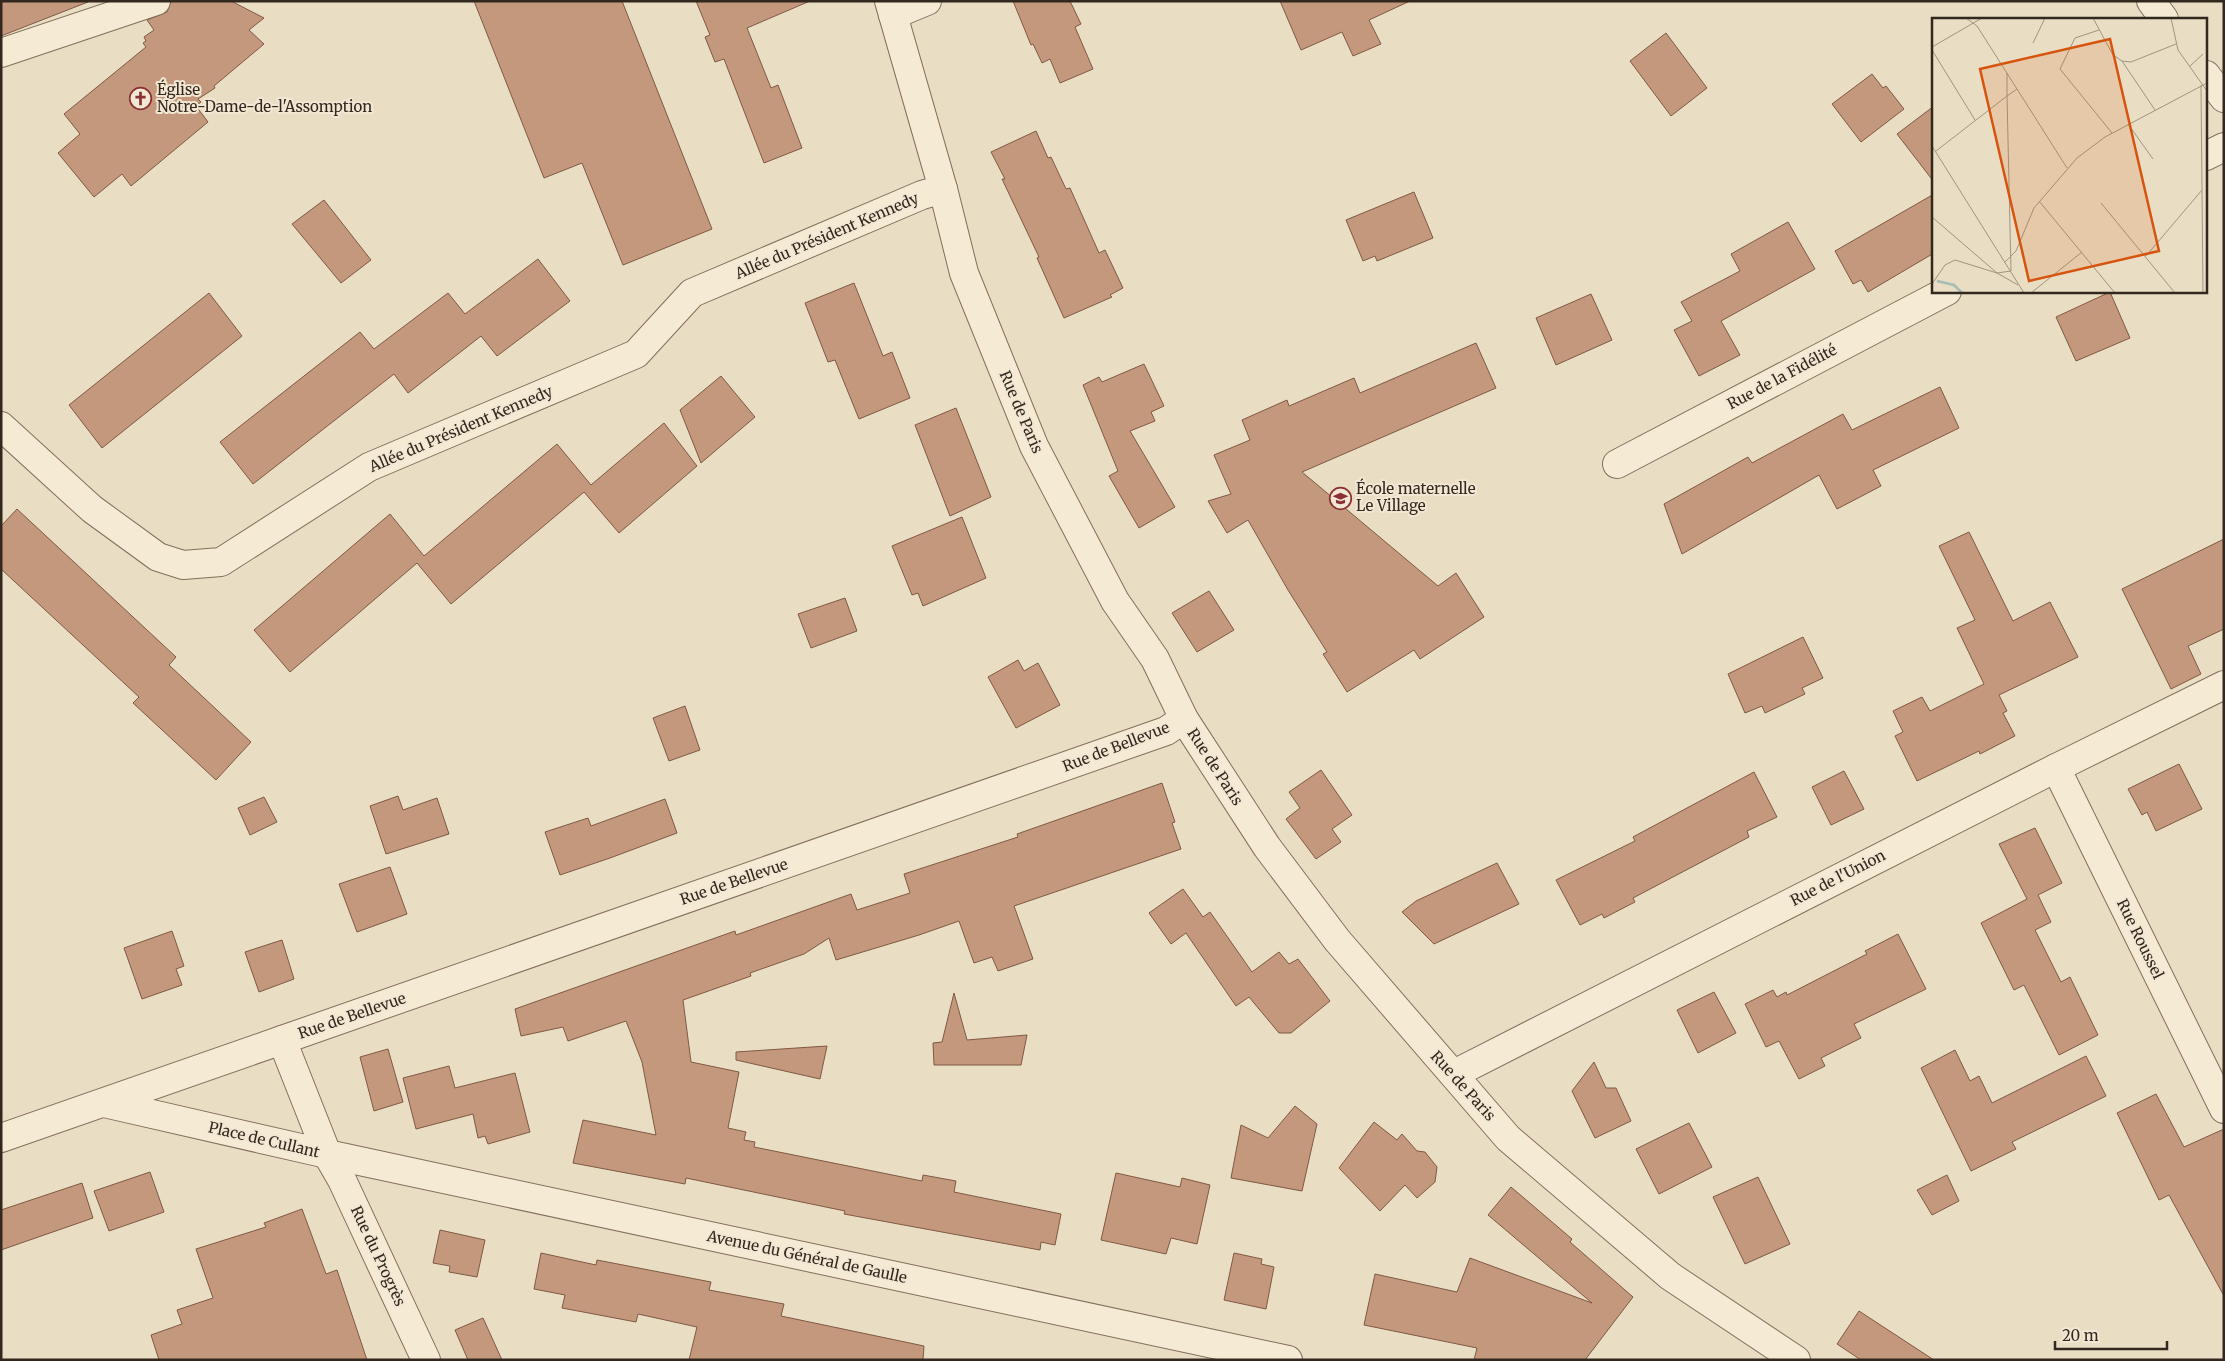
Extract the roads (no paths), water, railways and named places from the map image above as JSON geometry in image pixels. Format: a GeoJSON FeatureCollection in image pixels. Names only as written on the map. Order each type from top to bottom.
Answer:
{"type":"FeatureCollection","features":[{"type":"Feature","properties":{"kind":"street"},"geometry":{"type":"LineString","coordinates":[[1,53],[156,1]]}},
{"type":"Feature","properties":{"kind":"street"},"geometry":{"type":"LineString","coordinates":[[891,8],[927,1]]}},
{"type":"Feature","properties":{"kind":"street"},"geometry":{"type":"LineString","coordinates":[[2151,1],[2163,18]]}},
{"type":"Feature","properties":{"kind":"street","name":"Rue de Paris"},"geometry":{"type":"LineString","coordinates":[[891,8],[943,189],[964,273],[1034,446],[1115,601],[1155,659],[1184,718],[1267,848],[1337,940],[1439,1061],[1454,1074],[1508,1138],[1670,1276],[1796,1360]]}},
{"type":"Feature","properties":{"kind":"street"},"geometry":{"type":"LineString","coordinates":[[2208,78],[2224,98]]}},
{"type":"Feature","properties":{"kind":"street"},"geometry":{"type":"LineString","coordinates":[[2208,155],[2224,147]]}},
{"type":"Feature","properties":{"kind":"street","name":"Allée du Président Kennedy"},"geometry":{"type":"LineString","coordinates":[[1,426],[92,509],[158,557],[183,565],[221,562],[369,468],[636,354],[692,293],[922,196],[943,189]]}},
{"type":"Feature","properties":{"kind":"street","name":"Rue de la Fidélité"},"geometry":{"type":"LineString","coordinates":[[1618,464],[1946,292]]}},
{"type":"Feature","properties":{"kind":"street","name":"Rue de l'Union"},"geometry":{"type":"LineString","coordinates":[[1454,1074],[2056,768],[2224,685]]}},
{"type":"Feature","properties":{"kind":"street","name":"Rue de Bellevue"},"geometry":{"type":"LineString","coordinates":[[282,1040],[1157,735],[1184,718]]}},
{"type":"Feature","properties":{"kind":"street","name":"Rue Roussel"},"geometry":{"type":"LineString","coordinates":[[2056,768],[2224,1109]]}},
{"type":"Feature","properties":{"kind":"street"},"geometry":{"type":"LineString","coordinates":[[1,1138],[282,1040]]}},
{"type":"Feature","properties":{"kind":"street","name":"Place de Cullant"},"geometry":{"type":"LineString","coordinates":[[282,1040],[326,1154]]}},
{"type":"Feature","properties":{"kind":"street","name":"Place de Cullant"},"geometry":{"type":"LineString","coordinates":[[104,1103],[326,1154]]}},
{"type":"Feature","properties":{"kind":"street","name":"Rue du Progrès"},"geometry":{"type":"LineString","coordinates":[[326,1154],[342,1180],[426,1360]]}},
{"type":"Feature","properties":{"kind":"street","name":"Avenue du Général de Gaulle"},"geometry":{"type":"LineString","coordinates":[[326,1154],[1288,1360]]}},
{"type":"Feature","properties":{"kind":"place","name":"Église Notre-Dame-de-l'Assomption"},"geometry":{"type":"Point","coordinates":[141,99]}},
{"type":"Feature","properties":{"kind":"place","name":"École maternelle Le Village"},"geometry":{"type":"Point","coordinates":[1340,498]}}]}
